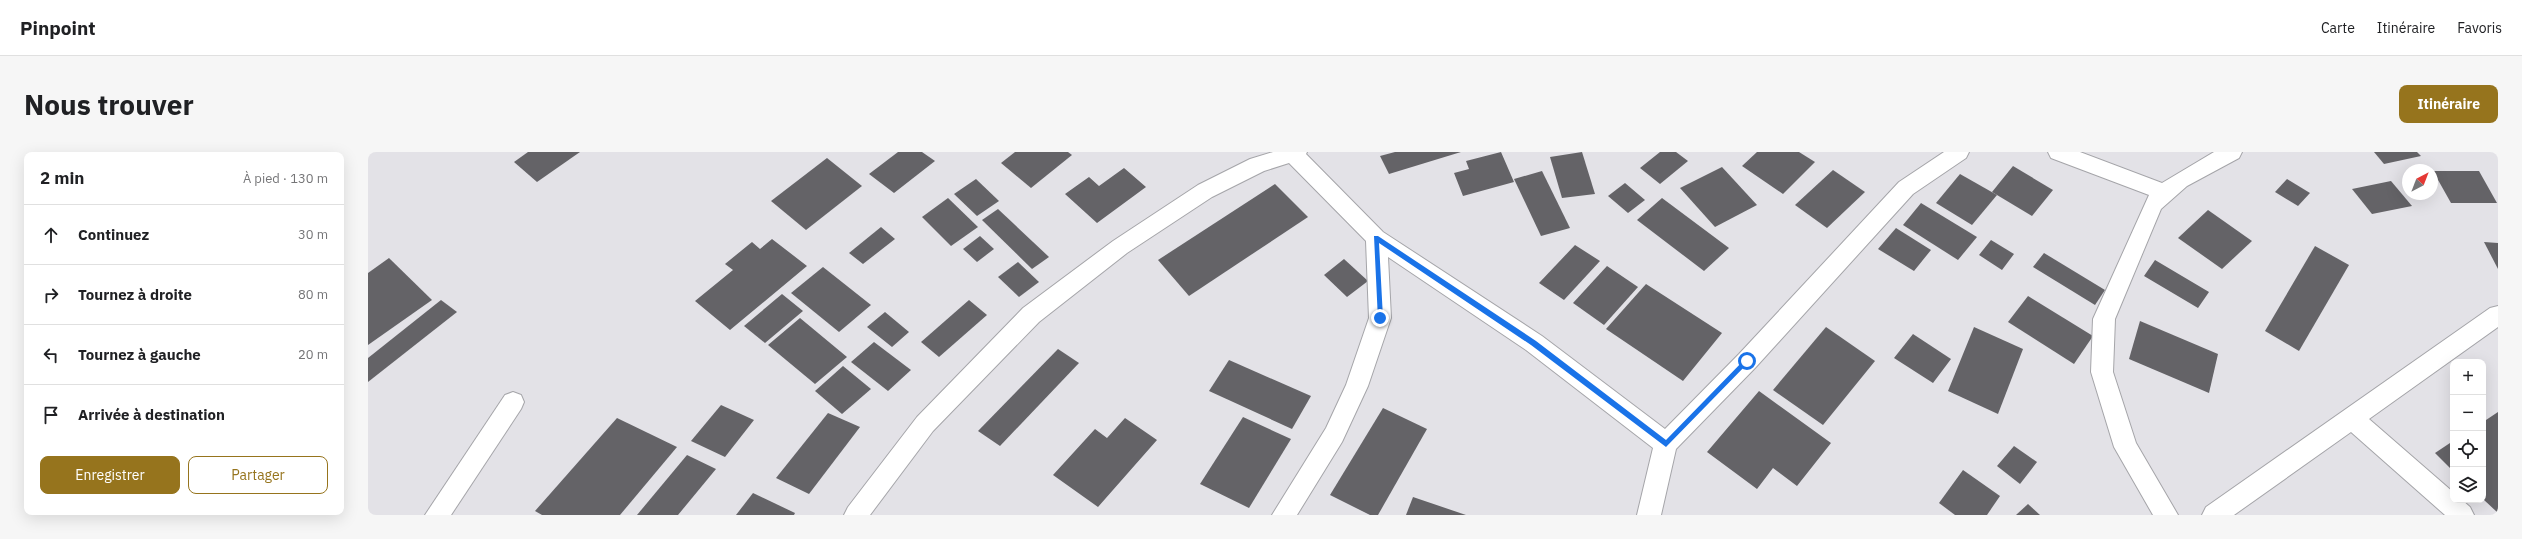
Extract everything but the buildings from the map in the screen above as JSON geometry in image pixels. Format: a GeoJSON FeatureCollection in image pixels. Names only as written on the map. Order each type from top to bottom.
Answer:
{"type":"FeatureCollection","features":[{"type":"Feature","properties":{"kind":"street"},"geometry":{"type":"LineString","coordinates":[[1649,515],[1666,444],[1747,361],[1906,188],[1959,152]]}},
{"type":"Feature","properties":{"kind":"street"},"geometry":{"type":"LineString","coordinates":[[2058,152],[2163,192]]}},
{"type":"Feature","properties":{"kind":"street"},"geometry":{"type":"LineString","coordinates":[[2166,515],[2126,447],[2102,372],[2104,319],[2153,204],[2163,192],[2201,168],[2232,152]]}},
{"type":"Feature","properties":{"kind":"street"},"geometry":{"type":"LineString","coordinates":[[856,515],[925,424],[1031,315],[1120,247],[1205,191],[1257,165],[1295,153],[1376,238],[1534,343],[1666,444]]}},
{"type":"Feature","properties":{"kind":"street"},"geometry":{"type":"LineString","coordinates":[[1284,515],[1334,435],[1357,386],[1380,318],[1376,238]]}},
{"type":"Feature","properties":{"kind":"street"},"geometry":{"type":"LineString","coordinates":[[2214,515],[2351,417],[2498,315]]}},
{"type":"Feature","properties":{"kind":"street"},"geometry":{"type":"LineString","coordinates":[[437,515],[513,402]]}},
{"type":"Feature","properties":{"kind":"street"},"geometry":{"type":"LineString","coordinates":[[2351,417],[2462,515]]}},
{"type":"Feature","properties":{"kind":"route"},"geometry":{"type":"LineString","coordinates":[[1380,318],[1379,271],[1376,238],[1534,343],[1666,444],[1747,361]]}}]}
